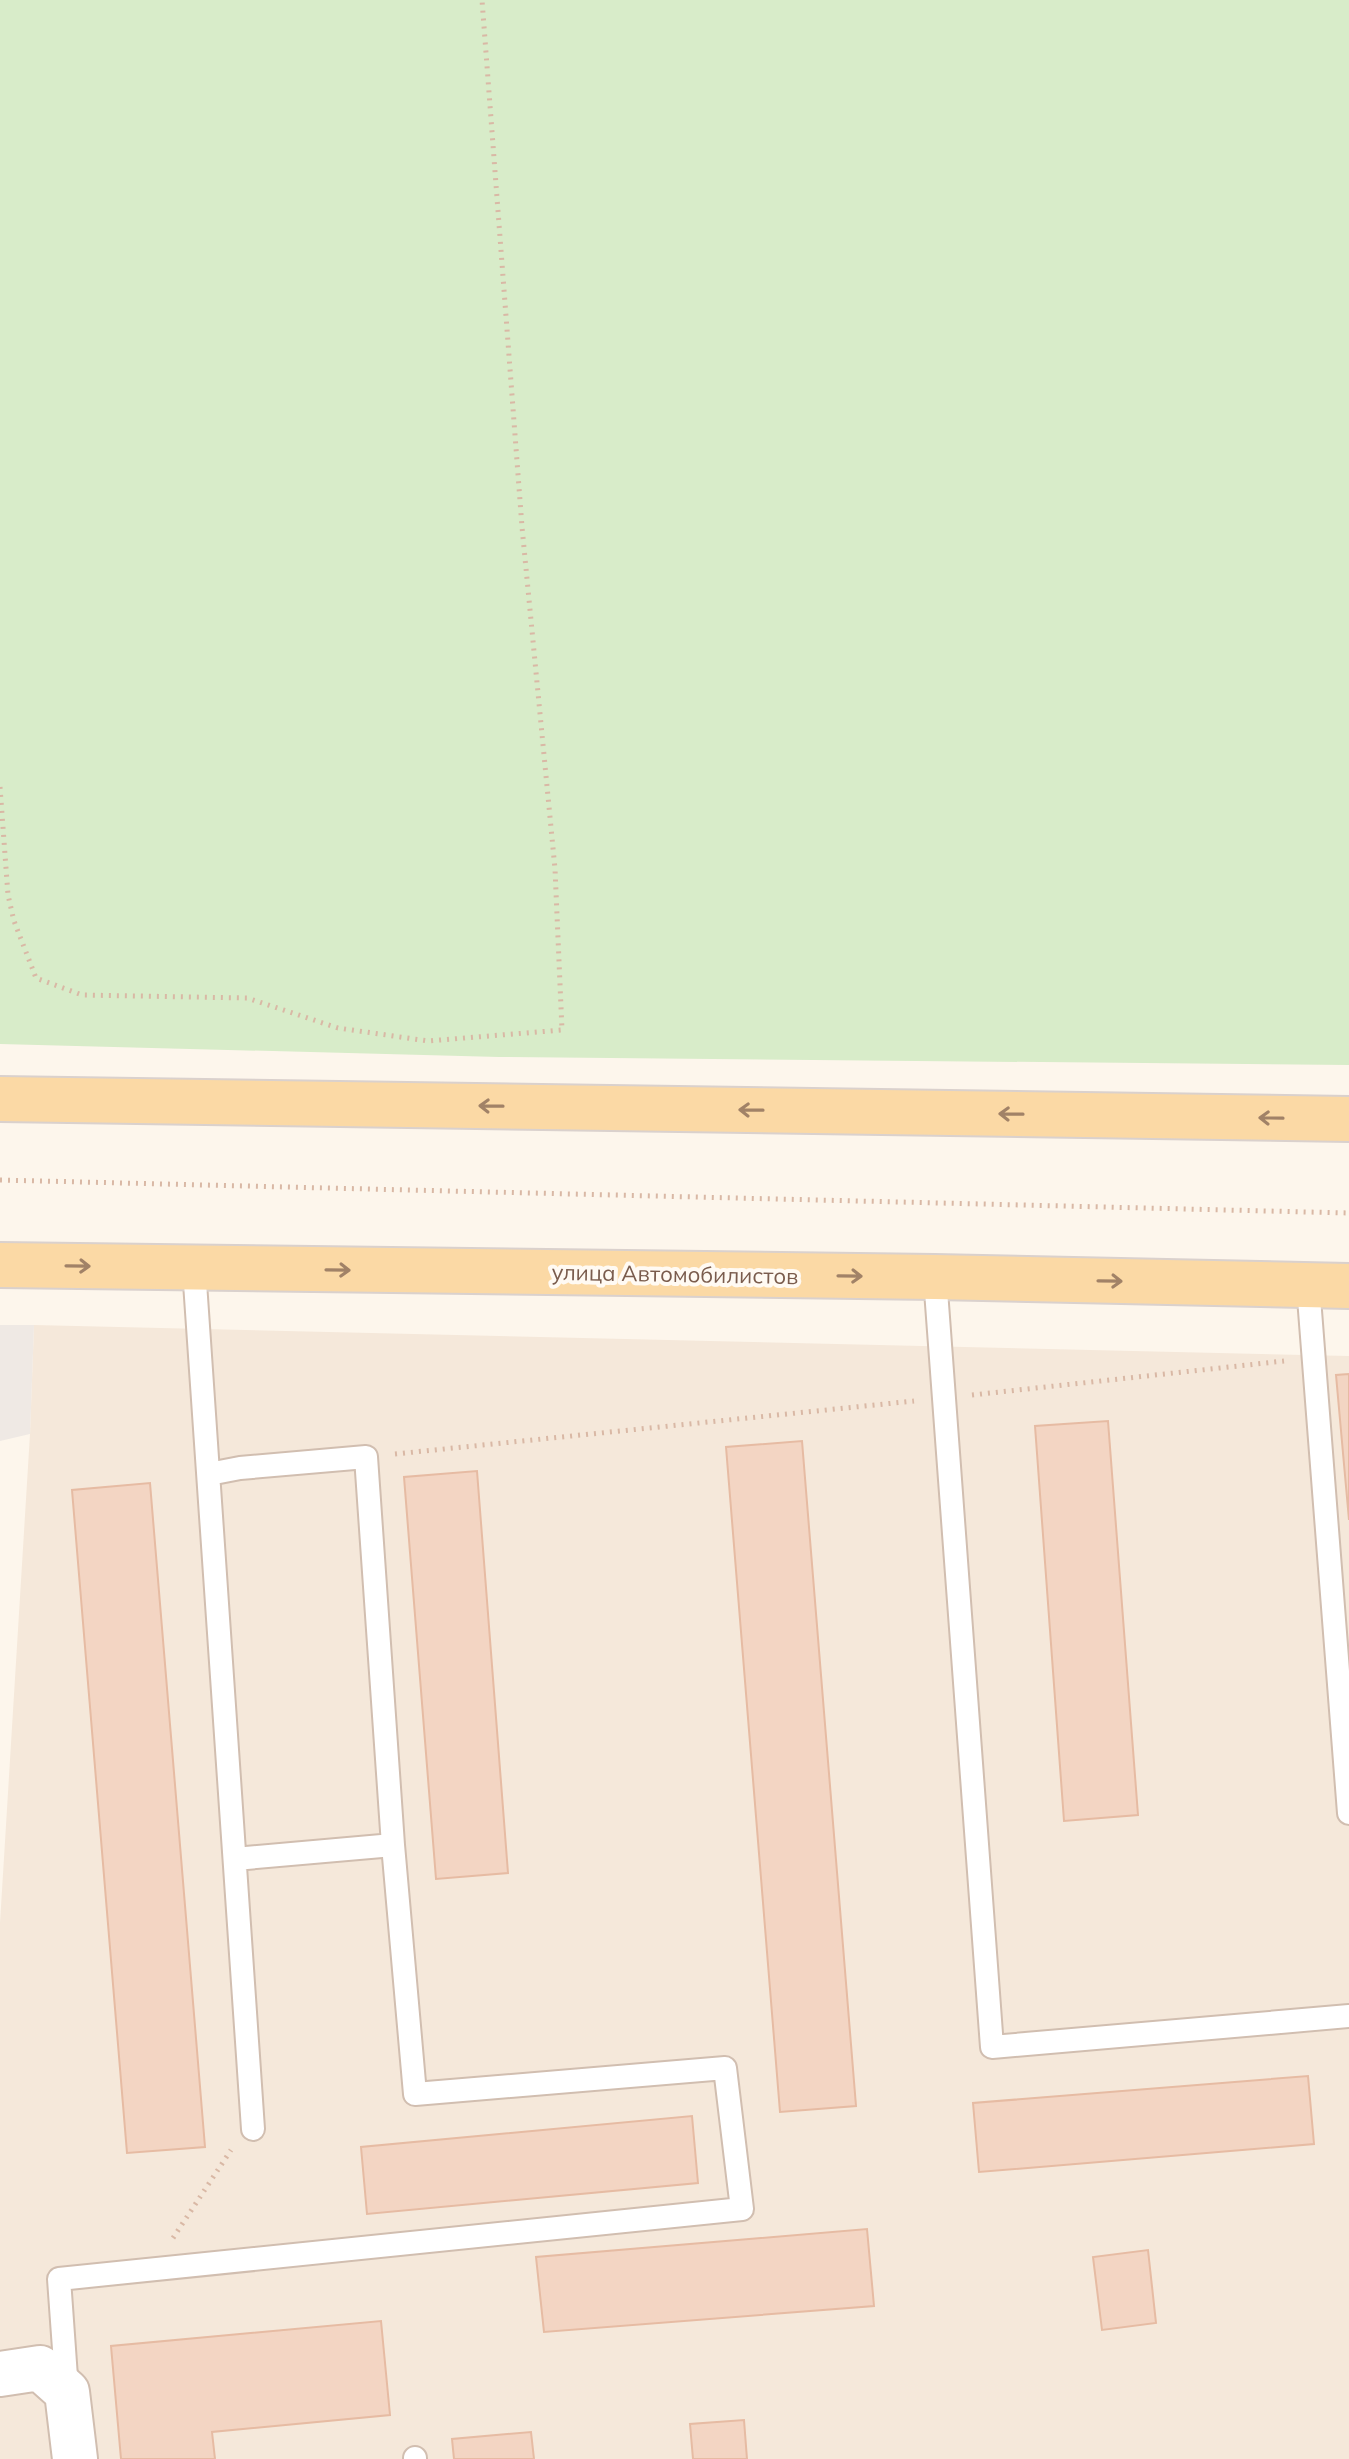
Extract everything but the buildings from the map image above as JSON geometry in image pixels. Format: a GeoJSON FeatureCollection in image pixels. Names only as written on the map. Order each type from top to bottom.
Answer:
{"type":"FeatureCollection","features":[{"type":"Feature","properties":{"kind":"main road"},"geometry":{"type":"LineString","coordinates":[[0,1099],[1349,1119]]}},
{"type":"Feature","properties":{"kind":"main road","name":"улица Автомобилистов"},"geometry":{"type":"LineString","coordinates":[[0,1265],[935,1277],[1328,1286]]}},
{"type":"Feature","properties":{"kind":"street"},"geometry":{"type":"LineString","coordinates":[[0,2374],[40,2368],[67,2392],[75,2459]]}},
{"type":"Feature","properties":{"kind":"lane"},"geometry":{"type":"LineString","coordinates":[[194,1268],[253,2129]]}},
{"type":"Feature","properties":{"kind":"lane"},"geometry":{"type":"LineString","coordinates":[[935,1277],[992,2047],[1349,2016]]}},
{"type":"Feature","properties":{"kind":"lane"},"geometry":{"type":"LineString","coordinates":[[1328,1286],[1313,1357],[1349,1813]]}},
{"type":"Feature","properties":{"kind":"lane"},"geometry":{"type":"LineString","coordinates":[[67,2392],[59,2279],[742,2209],[725,2068],[415,2094],[393,1845],[366,1457],[240,1468],[209,1474]]}},
{"type":"Feature","properties":{"kind":"lane"},"geometry":{"type":"LineString","coordinates":[[235,1859],[393,1845]]}},
{"type":"Feature","properties":{"kind":"path"},"geometry":{"type":"LineString","coordinates":[[0,787],[8,895],[14,921],[36,978],[82,995],[247,998],[338,1028],[428,1041],[562,1030],[555,869],[522,527],[482,0]]}},
{"type":"Feature","properties":{"kind":"path"},"geometry":{"type":"LineString","coordinates":[[0,1180],[1349,1213]]}},
{"type":"Feature","properties":{"kind":"path"},"geometry":{"type":"LineString","coordinates":[[366,1457],[1313,1357]]}},
{"type":"Feature","properties":{"kind":"shaded area"},"geometry":{"type":"Polygon","coordinates":[[[0,1325],[34,1325],[30,1434],[0,1441],[0,1325]]]}},
{"type":"Feature","properties":{"kind":"shaded area"},"geometry":{"type":"Polygon","coordinates":[[[34,1325],[1349,1356],[1349,2459],[0,2459],[0,1923],[34,1325]]]}},
{"type":"Feature","properties":{"kind":"green space"},"geometry":{"type":"Polygon","coordinates":[[[0,0],[1349,0],[1349,1065],[499,1057],[0,1044],[0,0]]]}}]}
